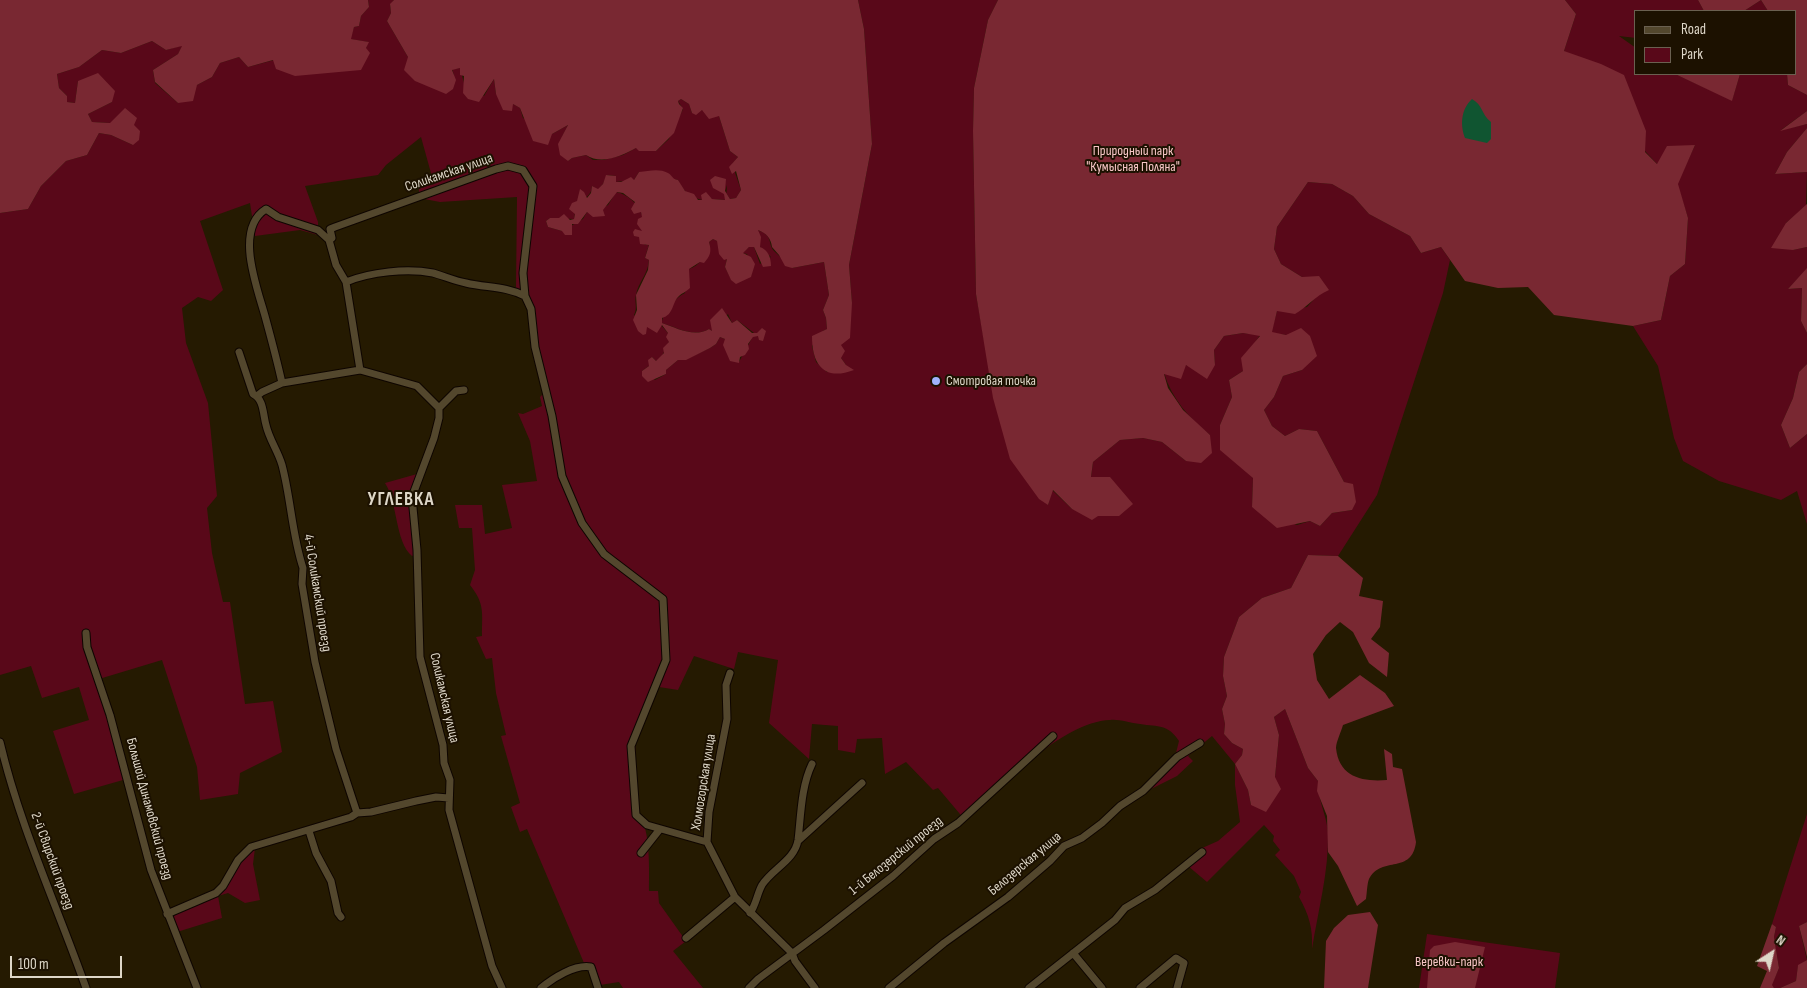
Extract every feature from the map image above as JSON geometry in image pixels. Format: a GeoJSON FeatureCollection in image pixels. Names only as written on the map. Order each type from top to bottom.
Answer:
{"type":"FeatureCollection","features":[{"type":"Feature","properties":{"kind":"street","name":"Соликамская улица"},"geometry":{"type":"LineString","coordinates":[[329,240],[332,238],[330,229],[335,226],[496,169],[516,167],[523,170],[533,186],[523,273],[525,296],[531,309],[535,347],[552,416],[562,476],[582,523],[604,554],[619,568],[663,599],[666,660],[631,746],[636,815],[648,825],[660,829]]}},
{"type":"Feature","properties":{"kind":"street"},"geometry":{"type":"LineString","coordinates":[[282,383],[251,270],[251,237],[254,220],[266,209],[278,217],[318,230],[329,240],[336,264],[346,282],[360,370]]}},
{"type":"Feature","properties":{"kind":"street"},"geometry":{"type":"LineString","coordinates":[[346,282],[365,276],[414,271],[431,273],[464,283],[502,287],[525,296]]}},
{"type":"Feature","properties":{"kind":"street","name":"4-й Соликамский проезд"},"geometry":{"type":"LineString","coordinates":[[239,352],[250,386],[254,394],[258,396],[262,406],[266,428],[276,446],[282,466],[303,568],[302,584],[315,662],[336,749],[357,813]]}},
{"type":"Feature","properties":{"kind":"street"},"geometry":{"type":"LineString","coordinates":[[258,396],[262,392],[282,383],[360,370],[417,386],[438,408],[456,391],[464,390]]}},
{"type":"Feature","properties":{"kind":"street","name":"Соликамская улица"},"geometry":{"type":"LineString","coordinates":[[438,408],[439,418],[434,438],[412,497],[417,550],[420,657],[442,745],[444,763],[450,780],[449,810],[492,966],[502,988]]}},
{"type":"Feature","properties":{"kind":"street","name":"Большой Динамовский проезд"},"geometry":{"type":"LineString","coordinates":[[86,633],[87,647],[110,715],[151,870],[197,988]]}},
{"type":"Feature","properties":{"kind":"street","name":"Холмогорская улица"},"geometry":{"type":"LineString","coordinates":[[730,673],[726,685],[727,719],[709,812],[707,842],[735,897],[792,953],[795,961],[815,988]]}},
{"type":"Feature","properties":{"kind":"street","name":"1-й Белозерский проезд"},"geometry":{"type":"LineString","coordinates":[[749,988],[758,978],[893,876],[934,839],[958,823],[1053,736]]}},
{"type":"Feature","properties":{"kind":"street","name":"2-й Свирский проезд"},"geometry":{"type":"LineString","coordinates":[[0,742],[7,772],[41,874],[86,988]]}},
{"type":"Feature","properties":{"kind":"street","name":"Белозерская улица"},"geometry":{"type":"LineString","coordinates":[[889,988],[944,943],[1008,897],[1050,861],[1064,846],[1082,838],[1102,823],[1120,806],[1143,791],[1177,757],[1200,743]]}},
{"type":"Feature","properties":{"kind":"street"},"geometry":{"type":"LineString","coordinates":[[798,841],[807,774],[812,764]]}},
{"type":"Feature","properties":{"kind":"street"},"geometry":{"type":"LineString","coordinates":[[750,913],[762,885],[772,872],[789,858],[798,841],[862,783]]}},
{"type":"Feature","properties":{"kind":"street"},"geometry":{"type":"LineString","coordinates":[[167,914],[216,893],[223,886],[238,860],[251,847],[308,831],[351,817],[357,813],[371,812],[436,797],[448,798]]}},
{"type":"Feature","properties":{"kind":"street"},"geometry":{"type":"LineString","coordinates":[[641,853],[660,829],[707,842]]}},
{"type":"Feature","properties":{"kind":"street"},"geometry":{"type":"LineString","coordinates":[[308,831],[331,881],[338,913],[341,917]]}},
{"type":"Feature","properties":{"kind":"street"},"geometry":{"type":"LineString","coordinates":[[1029,988],[1115,920],[1125,908],[1154,890],[1202,852]]}},
{"type":"Feature","properties":{"kind":"street"},"geometry":{"type":"LineString","coordinates":[[686,938],[735,897]]}},
{"type":"Feature","properties":{"kind":"street"},"geometry":{"type":"LineString","coordinates":[[1073,953],[1102,988]]}},
{"type":"Feature","properties":{"kind":"street"},"geometry":{"type":"LineString","coordinates":[[1140,988],[1176,958],[1184,963],[1177,988]]}},
{"type":"Feature","properties":{"kind":"street"},"geometry":{"type":"LineString","coordinates":[[541,988],[572,970],[590,967],[598,988]]}},
{"type":"Feature","properties":{"kind":"green space"},"geometry":{"type":"Polygon","coordinates":[[[0,0],[368,0],[369,7],[361,16],[359,26],[354,27],[351,39],[369,42],[366,48],[370,53],[361,70],[295,76],[276,69],[273,60],[248,67],[239,57],[220,63],[212,77],[197,85],[193,101],[178,103],[155,82],[153,70],[178,54],[182,46],[166,50],[152,41],[121,53],[102,50],[79,67],[57,74],[59,88],[67,96],[67,102],[75,103],[78,81],[98,73],[115,91],[112,102],[88,114],[92,122],[110,123],[125,108],[137,118],[134,125],[140,131],[139,140],[133,145],[111,135],[99,133],[87,155],[66,161],[41,186],[28,209],[0,213],[0,0]]]}},
{"type":"Feature","properties":{"kind":"green space"},"geometry":{"type":"Polygon","coordinates":[[[368,0],[394,0],[390,5],[391,13],[387,21],[408,57],[454,75],[452,69],[460,68],[464,83],[484,96],[494,79],[496,94],[520,108],[523,118],[552,134],[568,125],[562,137],[568,161],[572,158],[586,155],[593,160],[604,160],[623,155],[636,148],[656,151],[669,139],[683,109],[678,101],[681,99],[689,104],[692,113],[702,110],[719,116],[730,151],[738,157],[732,164],[741,190],[736,198],[730,199],[726,193],[726,200],[712,199],[708,196],[702,200],[698,199],[687,193],[678,180],[673,179],[669,174],[639,172],[634,180],[616,182],[616,176],[607,175],[598,190],[592,186],[588,196],[577,201],[574,219],[550,218],[546,221],[548,227],[562,231],[583,219],[587,212],[591,214],[608,205],[616,192],[628,197],[638,207],[642,217],[642,231],[639,231],[639,237],[645,245],[649,244],[645,258],[649,260],[647,270],[637,290],[634,315],[647,326],[661,325],[668,333],[669,342],[661,358],[656,361],[652,357],[649,366],[642,371],[655,380],[666,374],[666,370],[678,360],[686,359],[710,348],[716,344],[720,337],[725,339],[739,362],[753,336],[758,336],[737,320],[732,323],[728,314],[712,327],[712,331],[709,329],[698,333],[662,323],[664,315],[670,306],[685,293],[689,269],[696,266],[701,260],[710,247],[709,242],[713,239],[717,241],[727,259],[725,267],[731,279],[751,276],[753,268],[747,254],[742,253],[749,247],[754,247],[760,264],[771,257],[760,247],[758,230],[768,237],[774,251],[792,268],[824,262],[829,295],[823,310],[827,329],[823,331],[812,346],[816,362],[827,372],[846,365],[841,358],[841,345],[852,303],[849,265],[872,144],[864,29],[858,0],[998,0],[988,20],[974,88],[976,294],[984,340],[1048,505],[1052,490],[1072,509],[1098,516],[1119,516],[1091,477],[1093,462],[1120,440],[1143,438],[1162,442],[1186,461],[1210,435],[1182,407],[1167,382],[1164,373],[1186,365],[1192,367],[1215,365],[1214,350],[1224,336],[1243,333],[1260,335],[1252,347],[1243,371],[1229,380],[1232,397],[1220,425],[1253,478],[1252,507],[1297,525],[1310,521],[1320,526],[1332,513],[1352,510],[1344,482],[1317,431],[1299,429],[1285,436],[1272,426],[1264,410],[1274,397],[1283,376],[1302,370],[1286,335],[1271,333],[1277,311],[1307,307],[1318,295],[1302,277],[1281,264],[1274,249],[1277,227],[1308,182],[1332,184],[1353,196],[1369,214],[1410,236],[1421,253],[1441,247],[1450,260],[1443,293],[1377,495],[1338,556],[1308,555],[1291,588],[1262,598],[1239,617],[1224,657],[1223,676],[1227,696],[1222,709],[1225,724],[1224,734],[1232,743],[1243,749],[1242,755],[1235,764],[1212,736],[1188,756],[1193,761],[1177,776],[1149,790],[1175,757],[1179,741],[1171,732],[1162,727],[1110,720],[1091,724],[1072,732],[1052,744],[1013,775],[965,820],[938,788],[933,790],[906,762],[885,774],[882,738],[857,739],[855,753],[838,750],[838,726],[812,724],[809,759],[769,723],[778,660],[738,652],[734,669],[694,656],[678,690],[659,687],[635,741],[638,814],[642,820],[647,839],[649,891],[658,891],[659,903],[686,941],[673,951],[703,988],[623,988],[619,982],[600,985],[594,964],[584,963],[527,829],[520,832],[511,807],[520,803],[501,736],[506,735],[496,693],[492,658],[486,659],[476,637],[482,636],[482,614],[478,598],[470,585],[475,570],[472,528],[459,528],[455,505],[482,505],[485,534],[512,528],[502,485],[537,481],[530,441],[518,413],[523,414],[542,406],[540,397],[545,392],[528,310],[525,302],[513,292],[516,287],[517,197],[440,202],[419,198],[419,187],[434,184],[421,137],[386,165],[378,175],[305,186],[318,222],[318,235],[300,230],[255,236],[250,203],[200,221],[223,290],[211,301],[198,297],[182,308],[186,343],[208,403],[217,496],[207,508],[212,553],[223,602],[230,602],[245,704],[273,701],[282,752],[240,773],[238,794],[200,800],[197,767],[162,660],[99,679],[130,778],[74,794],[53,731],[89,720],[79,687],[42,698],[31,666],[0,675],[0,213],[28,209],[41,186],[66,161],[87,155],[99,133],[111,135],[133,145],[110,123],[92,122],[88,114],[112,102],[78,81],[75,103],[67,102],[67,96],[59,88],[57,74],[79,67],[102,50],[121,53],[152,41],[166,50],[183,45],[178,54],[153,70],[155,83],[178,103],[197,85],[212,77],[220,63],[239,57],[248,67],[274,60],[366,48],[368,42],[350,39],[354,27],[359,26],[361,16],[369,7],[368,0]]]}},
{"type":"Feature","properties":{"kind":"green space"},"geometry":{"type":"Polygon","coordinates":[[[394,0],[858,0],[864,29],[872,144],[849,265],[852,303],[850,338],[841,345],[845,351],[841,358],[846,365],[854,370],[835,374],[828,372],[822,368],[814,356],[812,336],[827,329],[823,310],[829,295],[824,262],[792,268],[785,266],[772,247],[768,236],[758,230],[761,237],[760,247],[768,254],[771,266],[763,267],[754,247],[749,247],[743,253],[751,257],[755,264],[751,277],[736,284],[731,280],[725,267],[727,259],[724,260],[719,254],[717,241],[713,239],[709,242],[709,256],[704,263],[700,262],[689,269],[690,288],[680,295],[669,314],[662,318],[662,323],[697,333],[709,329],[712,331],[710,320],[722,308],[732,323],[737,320],[752,333],[757,333],[762,328],[766,331],[763,341],[759,340],[758,336],[753,337],[748,344],[749,349],[745,355],[740,357],[739,363],[730,361],[723,345],[725,339],[720,337],[716,344],[710,348],[686,360],[678,360],[666,370],[666,374],[648,382],[642,376],[642,371],[649,366],[648,360],[652,357],[656,361],[664,353],[663,348],[669,342],[666,337],[668,333],[662,325],[657,333],[647,327],[646,334],[643,335],[638,331],[633,320],[637,310],[636,295],[648,270],[649,260],[645,258],[649,245],[640,244],[639,237],[634,236],[633,232],[635,229],[642,231],[637,224],[638,219],[642,217],[641,212],[634,214],[631,209],[635,202],[623,193],[617,192],[603,210],[605,216],[593,217],[587,212],[578,224],[572,224],[572,235],[565,235],[562,231],[548,227],[546,221],[550,218],[559,218],[564,214],[570,220],[574,219],[575,214],[569,209],[572,203],[577,201],[580,189],[587,198],[591,193],[592,186],[598,189],[603,184],[606,175],[616,176],[616,182],[621,182],[631,177],[634,180],[639,172],[661,171],[668,173],[678,180],[685,191],[694,194],[698,200],[702,200],[701,195],[706,192],[712,199],[725,200],[724,194],[713,188],[710,180],[715,176],[726,179],[725,191],[730,199],[736,198],[741,190],[736,171],[732,174],[729,167],[738,157],[730,151],[719,116],[709,119],[702,110],[696,115],[692,113],[689,104],[681,99],[678,101],[683,108],[674,133],[656,151],[639,151],[636,148],[611,158],[598,159],[586,155],[572,158],[568,161],[560,155],[558,144],[568,125],[552,134],[548,145],[533,141],[520,108],[513,104],[512,111],[503,110],[496,94],[494,79],[479,102],[468,99],[463,93],[464,76],[460,75],[460,68],[452,70],[456,80],[453,89],[446,94],[415,81],[404,70],[408,57],[387,21],[391,13],[390,4],[394,0]]]}},
{"type":"Feature","properties":{"kind":"green space","name":"Природный парк \"Кумысная Поляна\""},"geometry":{"type":"Polygon","coordinates":[[[998,0],[1565,0],[1576,14],[1564,51],[1601,64],[1624,75],[1646,131],[1645,152],[1657,164],[1667,146],[1695,145],[1678,184],[1688,218],[1685,264],[1670,276],[1661,320],[1633,326],[1554,315],[1528,287],[1498,288],[1465,281],[1441,247],[1421,253],[1410,236],[1369,214],[1353,196],[1332,184],[1308,182],[1277,227],[1274,249],[1281,264],[1302,277],[1319,276],[1329,290],[1319,295],[1295,314],[1277,311],[1272,332],[1286,335],[1301,328],[1310,336],[1317,356],[1302,370],[1283,376],[1274,397],[1264,410],[1272,426],[1285,436],[1299,429],[1317,431],[1344,482],[1353,484],[1356,502],[1352,510],[1332,513],[1320,526],[1310,521],[1277,528],[1252,507],[1253,478],[1220,450],[1220,425],[1232,397],[1229,380],[1243,371],[1241,358],[1260,336],[1243,333],[1224,336],[1214,350],[1215,365],[1207,379],[1186,365],[1181,379],[1164,374],[1168,388],[1183,410],[1210,435],[1212,453],[1201,463],[1186,461],[1162,442],[1143,438],[1120,440],[1093,462],[1091,477],[1110,477],[1133,504],[1119,516],[1098,516],[1092,520],[1072,509],[1053,490],[1048,505],[1039,499],[1010,459],[993,398],[976,294],[974,88],[988,20],[998,0]]]}},
{"type":"Feature","properties":{"kind":"green space"},"geometry":{"type":"Polygon","coordinates":[[[1565,0],[1698,0],[1703,10],[1634,10],[1634,38],[1619,36],[1634,47],[1634,75],[1677,75],[1732,100],[1740,75],[1787,75],[1788,85],[1807,95],[1807,111],[1781,130],[1807,124],[1807,128],[1787,152],[1775,174],[1807,172],[1806,206],[1786,223],[1793,250],[1807,247],[1807,269],[1788,289],[1802,288],[1801,321],[1807,333],[1807,364],[1799,372],[1793,398],[1781,425],[1790,448],[1807,434],[1807,524],[1797,491],[1781,500],[1719,481],[1683,461],[1674,438],[1658,366],[1633,326],[1661,320],[1670,276],[1685,264],[1688,218],[1677,184],[1695,145],[1657,164],[1645,151],[1645,131],[1564,51],[1576,14],[1565,0]]]}},
{"type":"Feature","properties":{"kind":"green space"},"geometry":{"type":"Polygon","coordinates":[[[1698,0],[1761,0],[1746,10],[1703,10],[1698,0]]]}},
{"type":"Feature","properties":{"kind":"green space"},"geometry":{"type":"Polygon","coordinates":[[[1761,0],[1767,10],[1746,10],[1761,0]]]}},
{"type":"Feature","properties":{"kind":"green space"},"geometry":{"type":"Polygon","coordinates":[[[1761,0],[1807,0],[1807,95],[1788,85],[1787,75],[1797,75],[1797,10],[1767,10],[1761,0]]]}},
{"type":"Feature","properties":{"kind":"green space"},"geometry":{"type":"Polygon","coordinates":[[[1677,75],[1740,75],[1732,101],[1677,75]]]}},
{"type":"Feature","properties":{"kind":"green space"},"geometry":{"type":"Polygon","coordinates":[[[1807,111],[1807,124],[1780,131],[1807,111]]]}},
{"type":"Feature","properties":{"kind":"green space"},"geometry":{"type":"Polygon","coordinates":[[[1807,128],[1807,172],[1775,174],[1787,152],[1807,128]]]}},
{"type":"Feature","properties":{"kind":"green space"},"geometry":{"type":"Polygon","coordinates":[[[1807,204],[1807,247],[1793,250],[1771,248],[1786,223],[1807,204]]]}},
{"type":"Feature","properties":{"kind":"green space"},"geometry":{"type":"Polygon","coordinates":[[[1807,268],[1807,333],[1801,321],[1802,288],[1788,289],[1807,268]]]}},
{"type":"Feature","properties":{"kind":"green space"},"geometry":{"type":"Polygon","coordinates":[[[1807,364],[1807,434],[1790,448],[1781,425],[1793,398],[1799,372],[1807,364]]]}},
{"type":"Feature","properties":{"kind":"green space"},"geometry":{"type":"Polygon","coordinates":[[[417,474],[410,497],[415,555],[412,556],[402,542],[392,501],[385,483],[417,474]]]}},
{"type":"Feature","properties":{"kind":"green space"},"geometry":{"type":"Polygon","coordinates":[[[1308,555],[1338,556],[1363,578],[1359,596],[1383,601],[1380,627],[1371,639],[1389,653],[1387,677],[1369,663],[1353,632],[1340,622],[1326,635],[1313,654],[1317,680],[1329,699],[1360,675],[1385,693],[1394,706],[1343,725],[1336,746],[1338,758],[1342,766],[1353,776],[1369,780],[1387,780],[1384,749],[1392,754],[1393,767],[1402,769],[1416,842],[1409,858],[1375,872],[1368,881],[1366,899],[1357,906],[1338,866],[1328,852],[1327,816],[1317,791],[1318,781],[1308,768],[1285,709],[1274,717],[1279,735],[1275,777],[1281,789],[1266,812],[1251,805],[1248,790],[1235,764],[1242,755],[1243,749],[1232,743],[1224,734],[1225,724],[1222,709],[1227,696],[1223,676],[1224,657],[1239,617],[1262,598],[1291,588],[1308,555]]]}},
{"type":"Feature","properties":{"kind":"green space"},"geometry":{"type":"Polygon","coordinates":[[[1285,709],[1308,768],[1318,781],[1328,833],[1325,876],[1312,949],[1311,928],[1308,916],[1299,897],[1301,892],[1294,876],[1275,855],[1280,850],[1273,841],[1274,836],[1264,825],[1207,882],[1188,866],[1200,849],[1218,841],[1240,822],[1235,785],[1235,764],[1248,790],[1251,805],[1275,777],[1279,735],[1274,717],[1285,709]]]}},
{"type":"Feature","properties":{"kind":"green space"},"geometry":{"type":"Polygon","coordinates":[[[1807,814],[1807,922],[1799,926],[1807,960],[1798,966],[1796,981],[1780,988],[1774,988],[1771,986],[1779,968],[1774,937],[1776,927],[1772,924],[1807,814]]]}},
{"type":"Feature","properties":{"kind":"green space"},"geometry":{"type":"Polygon","coordinates":[[[255,848],[253,864],[260,900],[245,903],[228,893],[218,896],[222,918],[177,932],[173,921],[175,912],[207,900],[239,861],[255,848]]]}},
{"type":"Feature","properties":{"kind":"green space"},"geometry":{"type":"Polygon","coordinates":[[[1370,912],[1378,925],[1368,988],[1324,988],[1326,941],[1334,928],[1348,915],[1370,912]]]}},
{"type":"Feature","properties":{"kind":"green space"},"geometry":{"type":"Polygon","coordinates":[[[1807,922],[1807,957],[1799,926],[1807,922]]]}},
{"type":"Feature","properties":{"kind":"green space"},"geometry":{"type":"Polygon","coordinates":[[[1772,924],[1776,927],[1774,937],[1779,968],[1772,985],[1774,988],[1760,988],[1767,971],[1757,966],[1772,924]]]}},
{"type":"Feature","properties":{"kind":"green space","name":"Веревки-парк"},"geometry":{"type":"Polygon","coordinates":[[[1427,934],[1560,953],[1555,988],[1419,988],[1427,934]]]}},
{"type":"Feature","properties":{"kind":"green space"},"geometry":{"type":"Polygon","coordinates":[[[1455,942],[1485,947],[1475,988],[1427,988],[1430,950],[1434,946],[1455,942]]]}},
{"type":"Feature","properties":{"kind":"green space"},"geometry":{"type":"Polygon","coordinates":[[[1807,960],[1807,988],[1780,988],[1796,981],[1798,965],[1807,960]]]}},
{"type":"Feature","properties":{"kind":"shaded area"},"geometry":{"type":"Polygon","coordinates":[[[1472,99],[1476,101],[1491,122],[1491,139],[1487,143],[1465,138],[1462,128],[1462,117],[1468,103],[1472,99]]]}},
{"type":"Feature","properties":{"kind":"place","name":"Смотровая точка"},"geometry":{"type":"Point","coordinates":[936,381]}},
{"type":"Feature","properties":{"kind":"district","name":"УГЛЕВКА"},"geometry":{"type":"Point","coordinates":[401,500]}}]}
